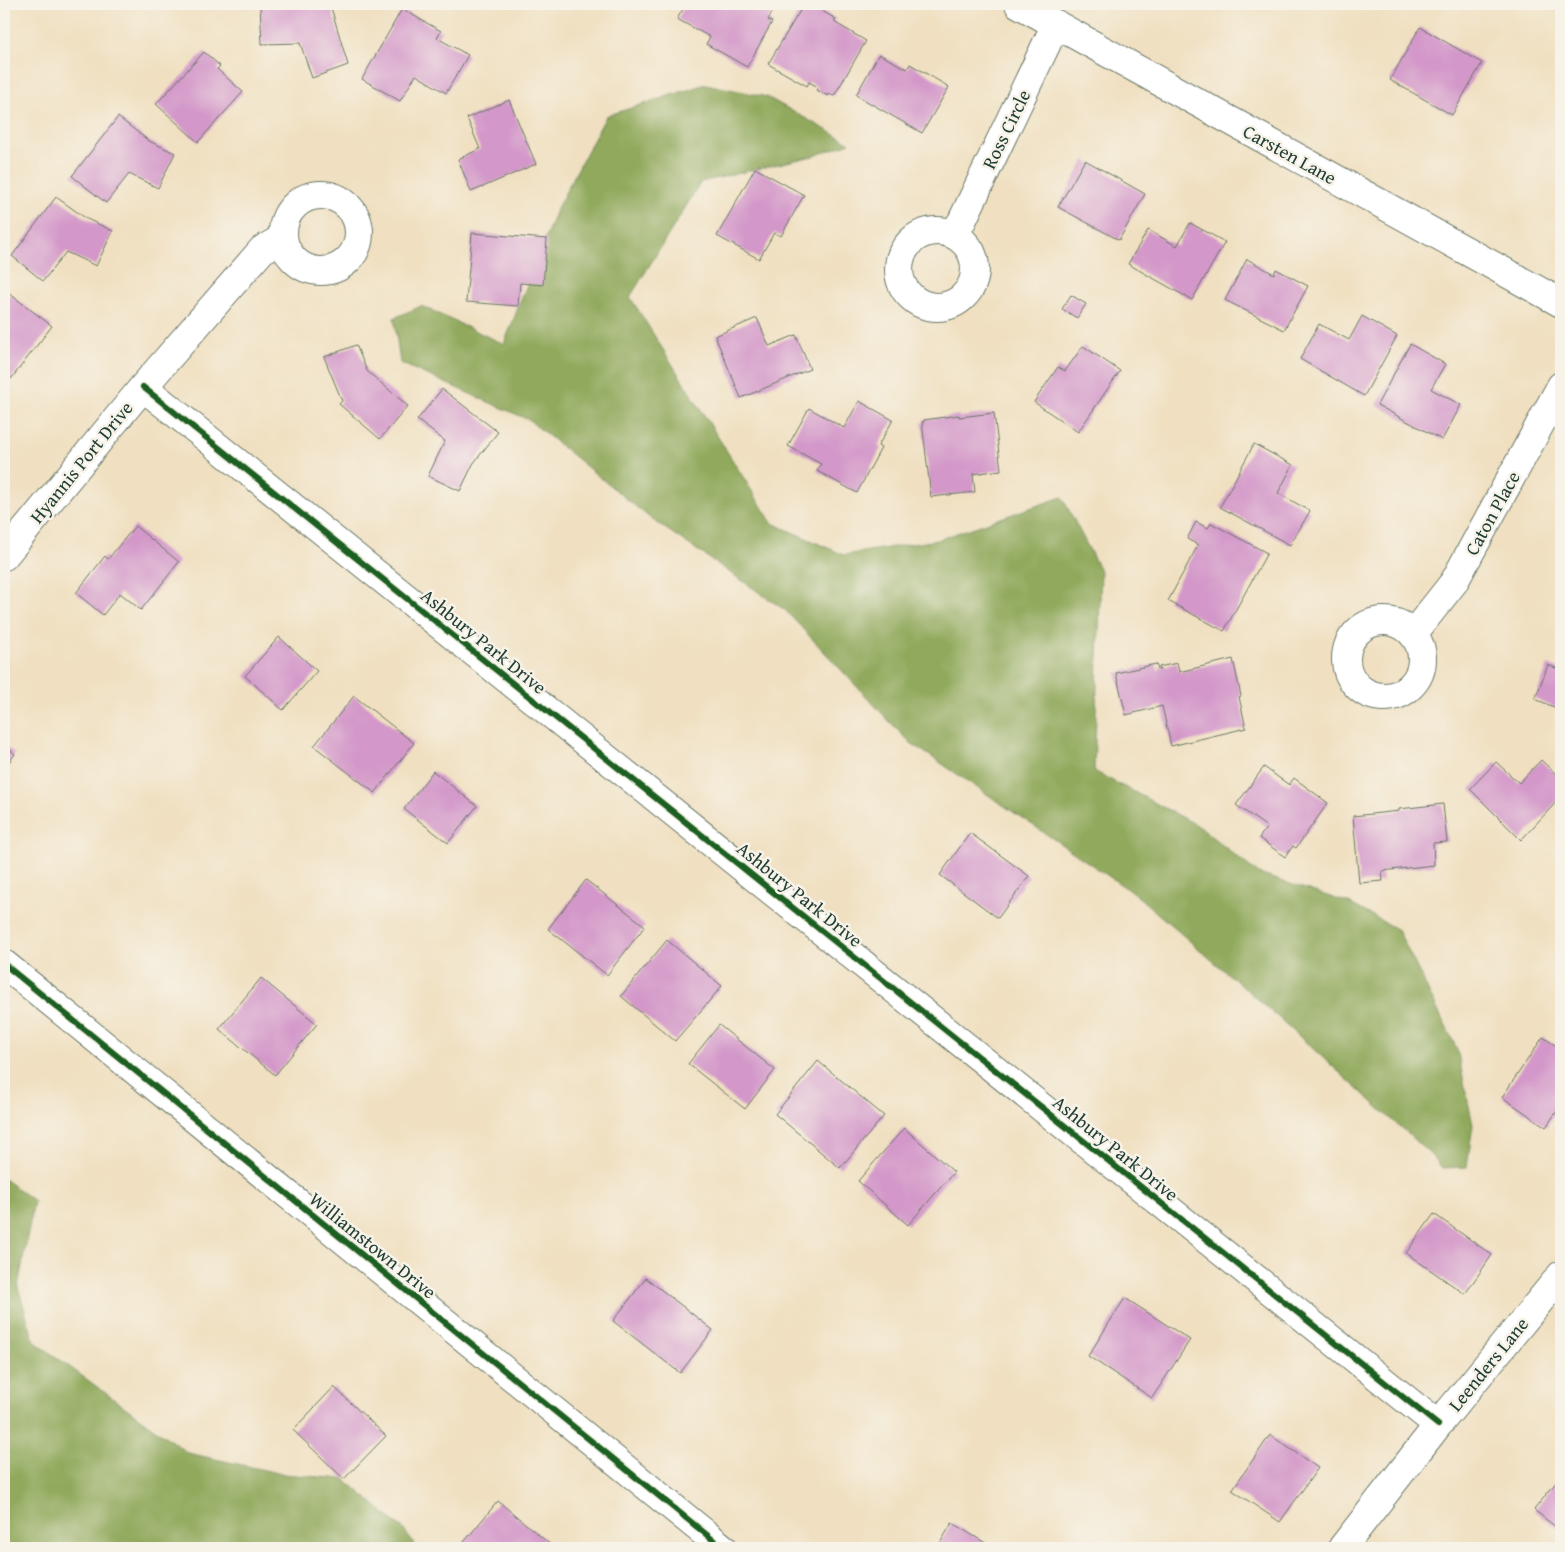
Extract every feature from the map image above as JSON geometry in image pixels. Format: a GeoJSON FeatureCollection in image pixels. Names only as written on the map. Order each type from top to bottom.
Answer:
{"type":"FeatureCollection","features":[{"type":"Feature","properties":{"kind":"street","name":"Carsten Lane"},"geometry":{"type":"LineString","coordinates":[[1019,4],[1561,304]]}},
{"type":"Feature","properties":{"kind":"street","name":"Ross Circle"},"geometry":{"type":"LineString","coordinates":[[954,233],[1056,24]]}},
{"type":"Feature","properties":{"kind":"street","name":"Hyannis Port Drive"},"geometry":{"type":"LineString","coordinates":[[4,556],[143,387],[262,250],[283,238]]}},
{"type":"Feature","properties":{"kind":"street","name":"Caton Place"},"geometry":{"type":"LineString","coordinates":[[1413,634],[1454,582],[1561,386]]}},
{"type":"Feature","properties":{"kind":"street","name":"Ashbury Park Drive"},"geometry":{"type":"LineString","coordinates":[[143,387],[1438,1425]]}},
{"type":"Feature","properties":{"kind":"street","name":"Williamstown Drive"},"geometry":{"type":"LineString","coordinates":[[4,964],[723,1548]]}},
{"type":"Feature","properties":{"kind":"street","name":"Leenders Lane"},"geometry":{"type":"LineString","coordinates":[[1342,1548],[1438,1425],[1561,1275]]}},
{"type":"Feature","properties":{"kind":"green space"},"geometry":{"type":"Polygon","coordinates":[[[706,84],[767,97],[850,143],[813,156],[701,182],[630,297],[772,523],[844,555],[937,540],[1062,497],[1101,572],[1094,771],[1197,825],[1259,874],[1349,903],[1398,930],[1457,1049],[1473,1125],[1467,1167],[1442,1168],[1430,1154],[1270,1010],[1135,894],[908,741],[785,610],[650,518],[529,420],[400,363],[394,318],[421,306],[504,344],[556,210],[606,116],[706,84]]]}},
{"type":"Feature","properties":{"kind":"green space"},"geometry":{"type":"Polygon","coordinates":[[[4,1179],[34,1201],[18,1287],[34,1341],[188,1453],[283,1474],[344,1479],[403,1529],[417,1548],[4,1548],[4,1179]]]}},
{"type":"Feature","properties":{"kind":"building"},"geometry":{"type":"Polygon","coordinates":[[[260,4],[330,4],[348,65],[312,78],[300,43],[262,44],[260,4]]]}},
{"type":"Feature","properties":{"kind":"building"},"geometry":{"type":"Polygon","coordinates":[[[686,4],[777,4],[768,20],[772,22],[747,67],[706,44],[710,37],[677,19],[686,4]]]}},
{"type":"Feature","properties":{"kind":"building"},"geometry":{"type":"Polygon","coordinates":[[[804,4],[810,4],[836,19],[834,22],[866,41],[834,96],[829,94],[828,96],[816,90],[818,87],[809,82],[807,86],[768,64],[804,4]]]}},
{"type":"Feature","properties":{"kind":"building"},"geometry":{"type":"Polygon","coordinates":[[[402,9],[441,31],[437,38],[468,55],[446,93],[416,75],[400,101],[362,79],[402,9]]]}},
{"type":"Feature","properties":{"kind":"building"},"geometry":{"type":"Polygon","coordinates":[[[1420,27],[1482,63],[1452,115],[1390,80],[1420,27]]]}},
{"type":"Feature","properties":{"kind":"building"},"geometry":{"type":"Polygon","coordinates":[[[204,52],[220,66],[217,69],[243,92],[198,142],[156,104],[204,52]]]}},
{"type":"Feature","properties":{"kind":"building"},"geometry":{"type":"Polygon","coordinates":[[[879,54],[907,69],[910,64],[949,87],[922,133],[856,95],[879,54]]]}},
{"type":"Feature","properties":{"kind":"building"},"geometry":{"type":"Polygon","coordinates":[[[509,100],[536,164],[471,192],[458,159],[480,149],[467,118],[509,100]]]}},
{"type":"Feature","properties":{"kind":"building"},"geometry":{"type":"Polygon","coordinates":[[[118,117],[149,141],[175,153],[158,188],[129,174],[106,203],[72,176],[118,117]]]}},
{"type":"Feature","properties":{"kind":"building"},"geometry":{"type":"Polygon","coordinates":[[[1085,160],[1145,194],[1119,240],[1058,207],[1085,160]]]}},
{"type":"Feature","properties":{"kind":"building"},"geometry":{"type":"Polygon","coordinates":[[[755,168],[804,195],[781,236],[774,233],[759,259],[717,236],[755,168]]]}},
{"type":"Feature","properties":{"kind":"building"},"geometry":{"type":"Polygon","coordinates":[[[56,197],[87,219],[113,231],[96,266],[66,252],[43,281],[12,256],[56,197]]]}},
{"type":"Feature","properties":{"kind":"building"},"geometry":{"type":"Polygon","coordinates":[[[1190,223],[1225,242],[1192,300],[1128,264],[1148,230],[1177,246],[1190,223]]]}},
{"type":"Feature","properties":{"kind":"building"},"geometry":{"type":"Polygon","coordinates":[[[472,233],[547,239],[543,285],[520,283],[518,306],[466,302],[472,233]]]}},
{"type":"Feature","properties":{"kind":"building"},"geometry":{"type":"Polygon","coordinates":[[[1247,259],[1274,274],[1276,269],[1308,286],[1284,330],[1225,300],[1247,259]]]}},
{"type":"Feature","properties":{"kind":"building"},"geometry":{"type":"Polygon","coordinates":[[[10,294],[52,326],[11,379],[4,373],[4,302],[10,294]]]}},
{"type":"Feature","properties":{"kind":"building"},"geometry":{"type":"Polygon","coordinates":[[[1071,295],[1086,304],[1077,318],[1062,309],[1071,295]]]}},
{"type":"Feature","properties":{"kind":"building"},"geometry":{"type":"Polygon","coordinates":[[[1362,316],[1397,336],[1364,396],[1300,359],[1319,324],[1349,340],[1362,316]]]}},
{"type":"Feature","properties":{"kind":"building"},"geometry":{"type":"Polygon","coordinates":[[[757,318],[769,346],[796,335],[810,369],[741,398],[715,336],[757,318]]]}},
{"type":"Feature","properties":{"kind":"building"},"geometry":{"type":"Polygon","coordinates":[[[1410,344],[1445,364],[1431,389],[1461,405],[1442,440],[1377,405],[1410,344]]]}},
{"type":"Feature","properties":{"kind":"building"},"geometry":{"type":"Polygon","coordinates":[[[356,345],[367,371],[408,406],[380,439],[339,404],[342,401],[324,357],[356,345]]]}},
{"type":"Feature","properties":{"kind":"building"},"geometry":{"type":"Polygon","coordinates":[[[1083,346],[1120,371],[1078,432],[1034,402],[1058,367],[1065,371],[1083,346]]]}},
{"type":"Feature","properties":{"kind":"building"},"geometry":{"type":"Polygon","coordinates":[[[442,389],[498,432],[473,464],[460,491],[428,476],[445,441],[417,420],[442,389]]]}},
{"type":"Feature","properties":{"kind":"building"},"geometry":{"type":"Polygon","coordinates":[[[859,401],[893,420],[878,446],[881,448],[857,493],[817,471],[821,464],[788,446],[809,408],[844,428],[859,401]]]}},
{"type":"Feature","properties":{"kind":"building"},"geometry":{"type":"Polygon","coordinates":[[[994,413],[1001,470],[973,474],[975,492],[931,497],[922,422],[924,420],[959,415],[959,417],[994,413]]]}},
{"type":"Feature","properties":{"kind":"building"},"geometry":{"type":"Polygon","coordinates":[[[1254,444],[1293,465],[1278,493],[1310,511],[1290,545],[1220,507],[1254,444]]]}},
{"type":"Feature","properties":{"kind":"building"},"geometry":{"type":"Polygon","coordinates":[[[1196,522],[1208,528],[1211,523],[1267,553],[1224,631],[1168,601],[1198,545],[1187,539],[1196,522]]]}},
{"type":"Feature","properties":{"kind":"building"},"geometry":{"type":"Polygon","coordinates":[[[135,526],[179,562],[141,610],[120,593],[103,615],[76,593],[105,556],[108,559],[135,526]]]}},
{"type":"Feature","properties":{"kind":"building"},"geometry":{"type":"Polygon","coordinates":[[[279,637],[317,671],[283,710],[245,676],[279,637]]]}},
{"type":"Feature","properties":{"kind":"building"},"geometry":{"type":"Polygon","coordinates":[[[1233,659],[1246,728],[1171,746],[1162,706],[1126,715],[1116,673],[1156,664],[1158,670],[1160,670],[1159,667],[1177,663],[1179,672],[1233,659]]]}},
{"type":"Feature","properties":{"kind":"building"},"geometry":{"type":"Polygon","coordinates":[[[1548,665],[1561,670],[1561,710],[1535,699],[1548,665]]]}},
{"type":"Feature","properties":{"kind":"building"},"geometry":{"type":"Polygon","coordinates":[[[354,696],[414,743],[375,793],[314,746],[354,696]]]}},
{"type":"Feature","properties":{"kind":"building"},"geometry":{"type":"Polygon","coordinates":[[[4,745],[15,754],[4,769],[4,745]]]}},
{"type":"Feature","properties":{"kind":"building"},"geometry":{"type":"Polygon","coordinates":[[[1541,760],[1561,779],[1561,797],[1521,840],[1470,789],[1496,762],[1519,783],[1541,760]]]}},
{"type":"Feature","properties":{"kind":"building"},"geometry":{"type":"Polygon","coordinates":[[[1264,767],[1289,785],[1294,778],[1328,803],[1296,848],[1293,846],[1285,857],[1259,838],[1267,827],[1236,805],[1264,767]]]}},
{"type":"Feature","properties":{"kind":"building"},"geometry":{"type":"Polygon","coordinates":[[[433,771],[477,806],[448,843],[404,809],[433,771]]]}},
{"type":"Feature","properties":{"kind":"building"},"geometry":{"type":"Polygon","coordinates":[[[1443,804],[1447,842],[1433,843],[1434,865],[1382,871],[1383,881],[1359,883],[1353,816],[1443,804]]]}},
{"type":"Feature","properties":{"kind":"building"},"geometry":{"type":"Polygon","coordinates":[[[970,833],[1029,876],[998,918],[940,875],[970,833]]]}},
{"type":"Feature","properties":{"kind":"building"},"geometry":{"type":"Polygon","coordinates":[[[586,880],[645,926],[607,975],[548,929],[586,880]]]}},
{"type":"Feature","properties":{"kind":"building"},"geometry":{"type":"Polygon","coordinates":[[[667,940],[722,986],[675,1041],[621,996],[667,940]]]}},
{"type":"Feature","properties":{"kind":"building"},"geometry":{"type":"Polygon","coordinates":[[[261,978],[317,1024],[275,1075],[219,1029],[261,978]]]}},
{"type":"Feature","properties":{"kind":"building"},"geometry":{"type":"Polygon","coordinates":[[[719,1025],[775,1070],[745,1109],[688,1064],[719,1025]]]}},
{"type":"Feature","properties":{"kind":"building"},"geometry":{"type":"Polygon","coordinates":[[[1543,1037],[1561,1049],[1561,1105],[1546,1127],[1502,1097],[1543,1037]]]}},
{"type":"Feature","properties":{"kind":"building"},"geometry":{"type":"Polygon","coordinates":[[[818,1061],[884,1116],[840,1168],[775,1114],[818,1061]]]}},
{"type":"Feature","properties":{"kind":"building"},"geometry":{"type":"Polygon","coordinates":[[[904,1128],[954,1172],[908,1225],[858,1181],[904,1128]]]}},
{"type":"Feature","properties":{"kind":"building"},"geometry":{"type":"Polygon","coordinates":[[[1434,1214],[1492,1255],[1465,1294],[1406,1253],[1434,1214]]]}},
{"type":"Feature","properties":{"kind":"building"},"geometry":{"type":"Polygon","coordinates":[[[646,1278],[713,1330],[680,1373],[613,1321],[646,1278]]]}},
{"type":"Feature","properties":{"kind":"building"},"geometry":{"type":"Polygon","coordinates":[[[1125,1298],[1190,1340],[1152,1398],[1088,1356],[1125,1298]]]}},
{"type":"Feature","properties":{"kind":"building"},"geometry":{"type":"Polygon","coordinates":[[[334,1387],[386,1436],[344,1479],[293,1430],[334,1387]]]}},
{"type":"Feature","properties":{"kind":"building"},"geometry":{"type":"Polygon","coordinates":[[[1270,1435],[1318,1468],[1280,1522],[1232,1490],[1270,1435]]]}},
{"type":"Feature","properties":{"kind":"building"},"geometry":{"type":"Polygon","coordinates":[[[1561,1476],[1561,1531],[1534,1510],[1561,1476]]]}},
{"type":"Feature","properties":{"kind":"building"},"geometry":{"type":"Polygon","coordinates":[[[498,1501],[551,1545],[548,1548],[459,1548],[498,1501]]]}},
{"type":"Feature","properties":{"kind":"building"},"geometry":{"type":"Polygon","coordinates":[[[952,1523],[994,1548],[937,1548],[952,1523]]]}},
{"type":"Feature","properties":{"kind":"cycle path"},"geometry":{"type":"LineString","coordinates":[[143,387],[1438,1425]]}},
{"type":"Feature","properties":{"kind":"cycle path"},"geometry":{"type":"LineString","coordinates":[[4,964],[723,1548]]}}]}
